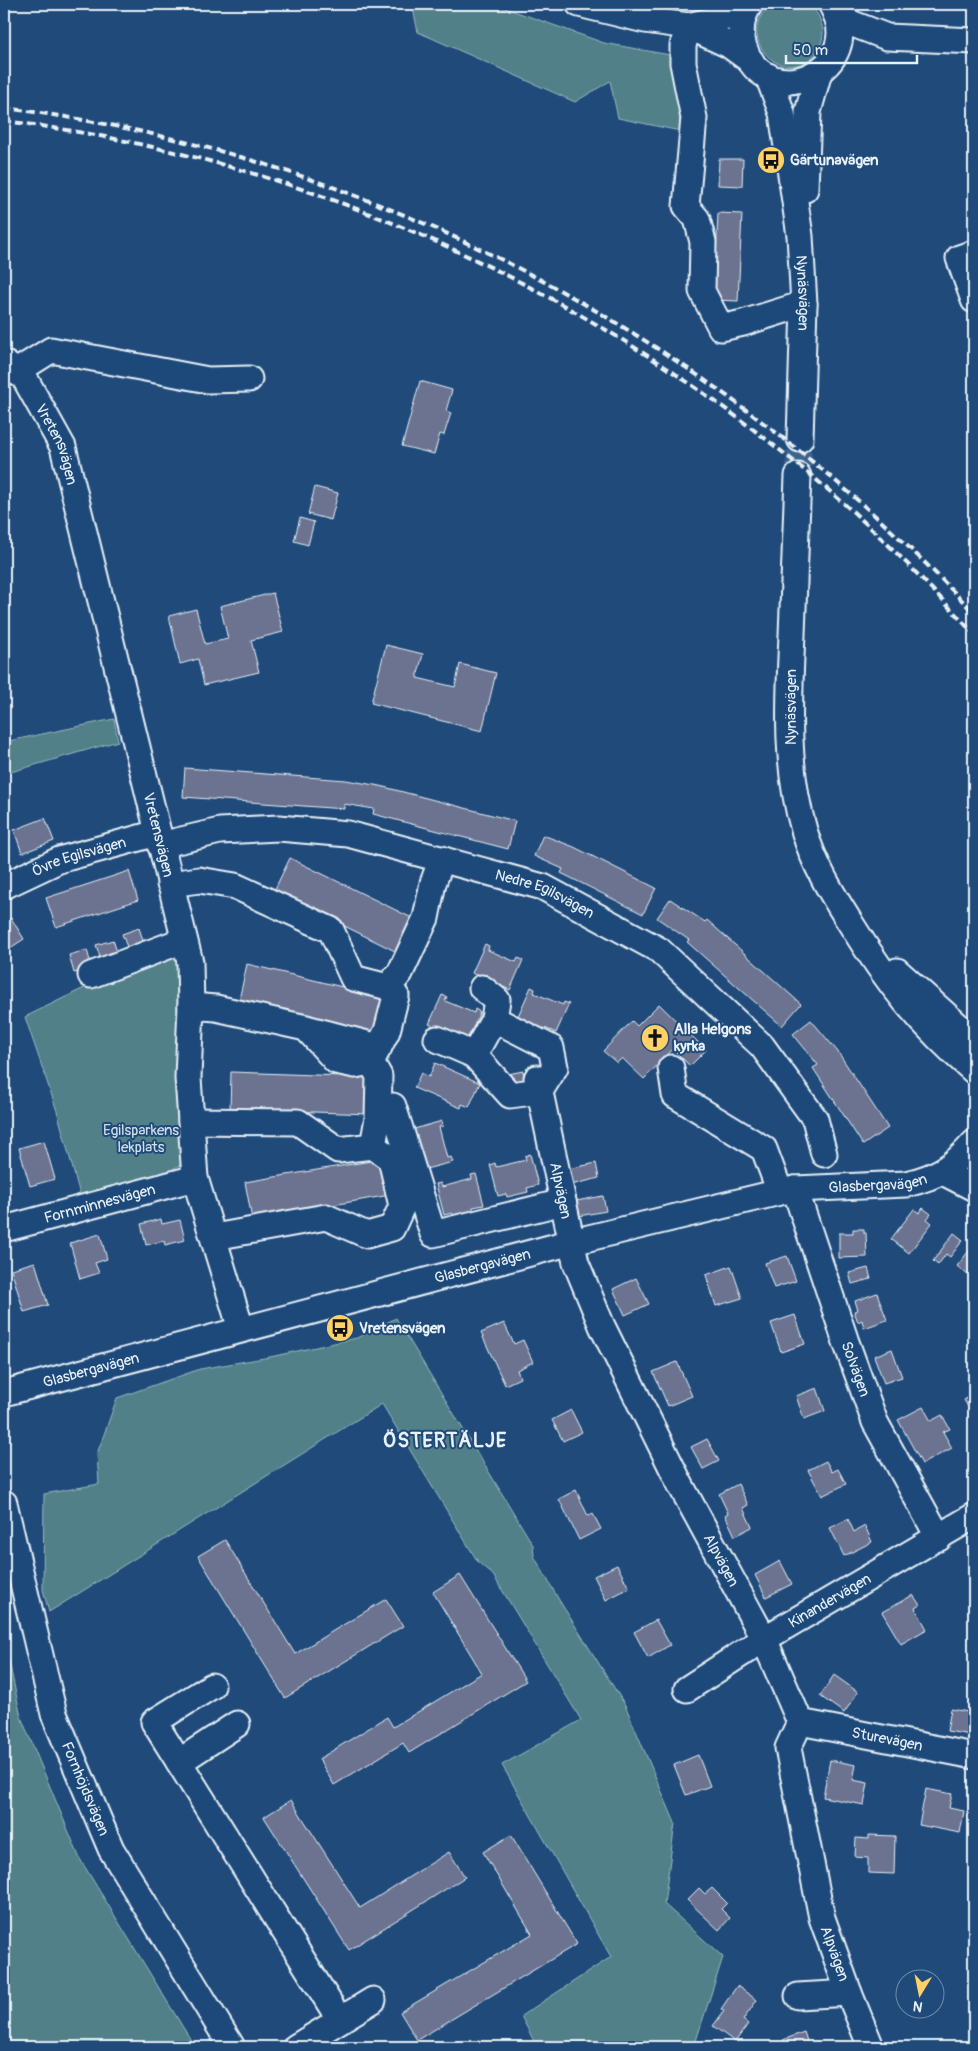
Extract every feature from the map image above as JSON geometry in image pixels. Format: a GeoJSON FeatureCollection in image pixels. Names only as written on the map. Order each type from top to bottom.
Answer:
{"type":"FeatureCollection","features":[{"type":"Feature","properties":{"kind":"street"},"geometry":{"type":"LineString","coordinates":[[579,4],[645,20],[688,26],[729,45],[760,69],[789,81],[810,77],[819,72],[831,60],[836,52],[840,27],[834,9]]}},
{"type":"Feature","properties":{"kind":"street"},"geometry":{"type":"LineString","coordinates":[[688,26],[731,16],[748,6]]}},
{"type":"Feature","properties":{"kind":"street","name":"Nynäsvägen"},"geometry":{"type":"LineString","coordinates":[[748,6],[742,19],[741,36],[745,52],[760,69],[782,113],[800,236],[804,304],[800,439]]}},
{"type":"Feature","properties":{"kind":"street"},"geometry":{"type":"LineString","coordinates":[[834,9],[853,24],[887,37],[974,41]]}},
{"type":"Feature","properties":{"kind":"street"},"geometry":{"type":"LineString","coordinates":[[688,26],[683,63],[694,118],[686,206],[696,219],[703,242],[702,291],[721,328],[804,304]]}},
{"type":"Feature","properties":{"kind":"street"},"geometry":{"type":"LineString","coordinates":[[836,52],[887,37]]}},
{"type":"Feature","properties":{"kind":"street","name":"Nynäsvägen"},"geometry":{"type":"LineString","coordinates":[[800,236],[807,172],[808,112],[819,72]]}},
{"type":"Feature","properties":{"kind":"street"},"geometry":{"type":"LineString","coordinates":[[967,256],[974,300]]}},
{"type":"Feature","properties":{"kind":"street"},"geometry":{"type":"LineString","coordinates":[[10,367],[51,350],[208,380],[249,379]]}},
{"type":"Feature","properties":{"kind":"street","name":"Vretensvägen"},"geometry":{"type":"LineString","coordinates":[[10,367],[24,377],[63,447],[190,962],[191,1006],[188,1078],[195,1178],[241,1329]]}},
{"type":"Feature","properties":{"kind":"street","name":"Nynäsvägen"},"geometry":{"type":"LineString","coordinates":[[798,476],[790,744],[793,774],[804,830],[815,862],[830,891],[874,962],[926,1027],[974,1071]]}},
{"type":"Feature","properties":{"kind":"street","name":"Nedre Egilsvägen"},"geometry":{"type":"LineString","coordinates":[[159,839],[220,831],[279,828],[348,834],[543,886],[659,950],[762,1046],[814,1119],[824,1154]]}},
{"type":"Feature","properties":{"kind":"street","name":"Övre Egilsvägen"},"geometry":{"type":"LineString","coordinates":[[4,886],[59,860],[159,839]]}},
{"type":"Feature","properties":{"kind":"street"},"geometry":{"type":"LineString","coordinates":[[388,987],[400,973],[426,918],[433,883],[442,859]]}},
{"type":"Feature","properties":{"kind":"street"},"geometry":{"type":"LineString","coordinates":[[170,884],[199,880],[235,886],[331,930],[353,978],[388,987],[396,996],[387,1031],[375,1054],[356,1065],[336,1061],[306,1028],[216,1008],[191,1006]]}},
{"type":"Feature","properties":{"kind":"street","name":"Nynäsvägen"},"geometry":{"type":"LineString","coordinates":[[851,925],[911,984],[974,1040]]}},
{"type":"Feature","properties":{"kind":"street"},"geometry":{"type":"LineString","coordinates":[[91,975],[184,940]]}},
{"type":"Feature","properties":{"kind":"street"},"geometry":{"type":"LineString","coordinates":[[474,1055],[494,1019],[497,1000],[482,988]]}},
{"type":"Feature","properties":{"kind":"street"},"geometry":{"type":"LineString","coordinates":[[437,1040],[474,1055],[510,1095],[539,1085],[555,1067],[551,1048],[494,1019]]}},
{"type":"Feature","properties":{"kind":"street"},"geometry":{"type":"LineString","coordinates":[[373,1146],[378,1118],[379,1076],[375,1054]]}},
{"type":"Feature","properties":{"kind":"street","name":"Solvägen"},"geometry":{"type":"LineString","coordinates":[[671,1068],[675,1095],[764,1149],[788,1191],[875,1422],[939,1538]]}},
{"type":"Feature","properties":{"kind":"street","name":"Alpvägen"},"geometry":{"type":"LineString","coordinates":[[539,1085],[576,1263],[602,1326],[680,1484],[764,1638],[800,1722],[788,1748],[822,1918],[848,1993],[871,2047]]}},
{"type":"Feature","properties":{"kind":"street"},"geometry":{"type":"LineString","coordinates":[[393,1106],[433,1234],[563,1202]]}},
{"type":"Feature","properties":{"kind":"street"},"geometry":{"type":"LineString","coordinates":[[191,1121],[298,1122],[338,1150],[373,1146],[391,1160],[402,1206],[392,1228],[367,1235],[326,1217],[214,1237]]}},
{"type":"Feature","properties":{"kind":"street"},"geometry":{"type":"LineString","coordinates":[[963,1156],[974,1188]]}},
{"type":"Feature","properties":{"kind":"street","name":"Glasbergavägen"},"geometry":{"type":"LineString","coordinates":[[4,1393],[572,1242],[788,1191],[906,1184],[924,1180],[963,1156]]}},
{"type":"Feature","properties":{"kind":"street","name":"Fornminnesvägen"},"geometry":{"type":"LineString","coordinates":[[4,1229],[195,1178]]}},
{"type":"Feature","properties":{"kind":"street","name":"Fornhöjdsvägen"},"geometry":{"type":"LineString","coordinates":[[4,1503],[57,1722],[111,1849],[232,2047]]}},
{"type":"Feature","properties":{"kind":"street","name":"Kinandervägen"},"geometry":{"type":"LineString","coordinates":[[687,1689],[764,1638],[974,1516]]}},
{"type":"Feature","properties":{"kind":"street"},"geometry":{"type":"LineString","coordinates":[[212,1686],[154,1722],[340,2020]]}},
{"type":"Feature","properties":{"kind":"street","name":"Sturevägen"},"geometry":{"type":"LineString","coordinates":[[800,1722],[974,1756]]}},
{"type":"Feature","properties":{"kind":"street"},"geometry":{"type":"LineString","coordinates":[[179,1762],[237,1724]]}},
{"type":"Feature","properties":{"kind":"street"},"geometry":{"type":"LineString","coordinates":[[798,1996],[848,1993]]}},
{"type":"Feature","properties":{"kind":"street"},"geometry":{"type":"LineString","coordinates":[[296,2047],[373,2000]]}},
{"type":"Feature","properties":{"kind":"green space"},"geometry":{"type":"Polygon","coordinates":[[[412,4],[494,4],[604,43],[670,55],[679,110],[680,131],[618,118],[610,81],[575,102],[418,32],[412,4]]]}},
{"type":"Feature","properties":{"kind":"green space"},"geometry":{"type":"Polygon","coordinates":[[[773,4],[807,4],[816,12],[821,23],[823,36],[819,47],[810,59],[796,65],[783,65],[772,60],[763,51],[758,39],[757,27],[762,15],[773,4]]]}},
{"type":"Feature","properties":{"kind":"green space"},"geometry":{"type":"Polygon","coordinates":[[[114,719],[118,741],[4,774],[4,742],[114,719]]]}},
{"type":"Feature","properties":{"kind":"green space","name":"Egilsparkens lekplats"},"geometry":{"type":"Polygon","coordinates":[[[175,954],[179,991],[182,1164],[165,1173],[82,1202],[57,1111],[25,1017],[86,987],[175,954]]]}},
{"type":"Feature","properties":{"kind":"green space"},"geometry":{"type":"Polygon","coordinates":[[[396,1318],[533,1545],[534,1556],[559,1600],[625,1705],[675,1823],[664,1904],[723,1957],[694,2047],[537,2047],[521,2016],[611,1957],[502,1765],[581,1720],[493,1575],[478,1562],[382,1404],[49,1612],[43,1590],[44,1494],[99,1484],[97,1454],[117,1398],[200,1369],[270,1357],[357,1338],[396,1318]]]}},
{"type":"Feature","properties":{"kind":"green space"},"geometry":{"type":"Polygon","coordinates":[[[4,1638],[21,1717],[80,1859],[195,2047],[4,2047],[4,1638]]]}},
{"type":"Feature","properties":{"kind":"building"},"geometry":{"type":"Polygon","coordinates":[[[719,159],[743,159],[742,186],[718,185],[719,159]]]}},
{"type":"Feature","properties":{"kind":"building"},"geometry":{"type":"Polygon","coordinates":[[[718,213],[742,214],[738,301],[714,300],[718,213]]]}},
{"type":"Feature","properties":{"kind":"building"},"geometry":{"type":"Polygon","coordinates":[[[420,381],[452,390],[446,411],[451,413],[444,435],[440,434],[434,454],[402,446],[420,381]]]}},
{"type":"Feature","properties":{"kind":"building"},"geometry":{"type":"Polygon","coordinates":[[[315,487],[338,493],[331,520],[308,514],[315,487]]]}},
{"type":"Feature","properties":{"kind":"building"},"geometry":{"type":"Polygon","coordinates":[[[300,518],[314,522],[308,545],[294,541],[300,518]]]}},
{"type":"Feature","properties":{"kind":"building"},"geometry":{"type":"Polygon","coordinates":[[[273,593],[283,632],[251,640],[259,672],[204,685],[198,659],[180,664],[169,616],[196,609],[205,644],[228,639],[220,606],[273,593]]]}},
{"type":"Feature","properties":{"kind":"building"},"geometry":{"type":"Polygon","coordinates":[[[386,645],[423,654],[417,678],[455,687],[460,664],[496,673],[482,731],[371,703],[386,645]]]}},
{"type":"Feature","properties":{"kind":"building"},"geometry":{"type":"Polygon","coordinates":[[[185,768],[346,780],[380,786],[515,821],[508,849],[373,814],[374,809],[344,804],[344,809],[183,797],[185,768]]]}},
{"type":"Feature","properties":{"kind":"building"},"geometry":{"type":"Polygon","coordinates":[[[45,818],[54,841],[22,853],[14,830],[45,818]]]}},
{"type":"Feature","properties":{"kind":"building"},"geometry":{"type":"Polygon","coordinates":[[[543,835],[574,847],[656,888],[643,914],[561,873],[563,869],[534,856],[543,835]]]}},
{"type":"Feature","properties":{"kind":"building"},"geometry":{"type":"Polygon","coordinates":[[[290,858],[416,920],[399,953],[274,891],[290,858]]]}},
{"type":"Feature","properties":{"kind":"building"},"geometry":{"type":"Polygon","coordinates":[[[129,871],[138,900],[56,927],[46,898],[129,871]]]}},
{"type":"Feature","properties":{"kind":"building"},"geometry":{"type":"Polygon","coordinates":[[[670,899],[705,922],[707,920],[801,1004],[782,1026],[687,942],[689,940],[657,918],[670,899]]]}},
{"type":"Feature","properties":{"kind":"building"},"geometry":{"type":"Polygon","coordinates":[[[11,918],[24,939],[4,952],[4,922],[11,918]]]}},
{"type":"Feature","properties":{"kind":"building"},"geometry":{"type":"Polygon","coordinates":[[[139,928],[145,946],[129,952],[122,934],[139,928]]]}},
{"type":"Feature","properties":{"kind":"building"},"geometry":{"type":"Polygon","coordinates":[[[113,940],[119,958],[102,963],[96,945],[113,940]]]}},
{"type":"Feature","properties":{"kind":"building"},"geometry":{"type":"Polygon","coordinates":[[[485,944],[489,946],[488,950],[516,962],[518,958],[523,960],[510,990],[499,985],[497,989],[472,973],[485,944]]]}},
{"type":"Feature","properties":{"kind":"building"},"geometry":{"type":"Polygon","coordinates":[[[87,950],[92,968],[74,973],[69,955],[87,950]]]}},
{"type":"Feature","properties":{"kind":"building"},"geometry":{"type":"Polygon","coordinates":[[[247,964],[384,997],[375,1033],[239,1000],[247,964]]]}},
{"type":"Feature","properties":{"kind":"building"},"geometry":{"type":"Polygon","coordinates":[[[531,987],[535,989],[534,993],[563,1005],[564,1002],[569,1004],[556,1033],[545,1028],[544,1032],[524,1023],[526,1020],[518,1016],[531,987]]]}},
{"type":"Feature","properties":{"kind":"building"},"geometry":{"type":"Polygon","coordinates":[[[442,995],[447,997],[445,1001],[474,1013],[475,1009],[480,1012],[467,1041],[429,1024],[442,995]]]}},
{"type":"Feature","properties":{"kind":"building","name":"Alla Helgons kyrka"},"geometry":{"type":"Polygon","coordinates":[[[659,1004],[706,1050],[690,1066],[673,1049],[644,1079],[622,1058],[617,1063],[603,1051],[632,1021],[637,1026],[659,1004]]]}},
{"type":"Feature","properties":{"kind":"building"},"geometry":{"type":"Polygon","coordinates":[[[811,1020],[838,1052],[888,1128],[863,1145],[813,1068],[818,1065],[793,1034],[811,1020]]]}},
{"type":"Feature","properties":{"kind":"building"},"geometry":{"type":"Polygon","coordinates":[[[435,1063],[480,1083],[469,1107],[462,1104],[461,1108],[414,1088],[421,1073],[429,1077],[435,1063]]]}},
{"type":"Feature","properties":{"kind":"building"},"geometry":{"type":"Polygon","coordinates":[[[523,1071],[526,1085],[511,1089],[508,1074],[523,1071]]]}},
{"type":"Feature","properties":{"kind":"building"},"geometry":{"type":"Polygon","coordinates":[[[231,1072],[371,1077],[370,1114],[230,1109],[231,1072]]]}},
{"type":"Feature","properties":{"kind":"building"},"geometry":{"type":"Polygon","coordinates":[[[442,1121],[443,1126],[439,1127],[447,1158],[451,1157],[453,1162],[422,1170],[411,1130],[442,1121]]]}},
{"type":"Feature","properties":{"kind":"building"},"geometry":{"type":"Polygon","coordinates":[[[44,1141],[55,1179],[30,1186],[19,1148],[44,1141]]]}},
{"type":"Feature","properties":{"kind":"building"},"geometry":{"type":"Polygon","coordinates":[[[530,1154],[538,1185],[527,1188],[528,1192],[507,1197],[506,1194],[498,1196],[490,1165],[495,1163],[496,1167],[526,1160],[525,1156],[530,1154]]]}},
{"type":"Feature","properties":{"kind":"building"},"geometry":{"type":"Polygon","coordinates":[[[383,1159],[390,1195],[252,1219],[245,1182],[383,1159]]]}},
{"type":"Feature","properties":{"kind":"building"},"geometry":{"type":"Polygon","coordinates":[[[596,1163],[599,1178],[567,1186],[564,1170],[596,1163]]]}},
{"type":"Feature","properties":{"kind":"building"},"geometry":{"type":"Polygon","coordinates":[[[476,1174],[484,1205],[473,1207],[473,1211],[453,1216],[452,1213],[444,1215],[436,1184],[441,1183],[442,1187],[472,1179],[471,1175],[476,1174]]]}},
{"type":"Feature","properties":{"kind":"building"},"geometry":{"type":"Polygon","coordinates":[[[603,1196],[606,1211],[573,1217],[571,1202],[603,1196]]]}},
{"type":"Feature","properties":{"kind":"building"},"geometry":{"type":"Polygon","coordinates":[[[923,1208],[931,1214],[927,1219],[932,1223],[909,1253],[891,1239],[914,1209],[919,1213],[923,1208]]]}},
{"type":"Feature","properties":{"kind":"building"},"geometry":{"type":"Polygon","coordinates":[[[161,1219],[162,1224],[180,1220],[185,1240],[165,1245],[164,1241],[146,1245],[141,1224],[161,1219]]]}},
{"type":"Feature","properties":{"kind":"building"},"geometry":{"type":"Polygon","coordinates":[[[853,1229],[864,1229],[864,1233],[866,1233],[867,1257],[839,1258],[839,1233],[853,1233],[853,1229]]]}},
{"type":"Feature","properties":{"kind":"building"},"geometry":{"type":"Polygon","coordinates":[[[954,1233],[963,1240],[950,1257],[946,1254],[938,1265],[933,1261],[954,1233]]]}},
{"type":"Feature","properties":{"kind":"building"},"geometry":{"type":"Polygon","coordinates":[[[100,1234],[107,1259],[95,1263],[99,1273],[80,1279],[70,1243],[100,1234]]]}},
{"type":"Feature","properties":{"kind":"building"},"geometry":{"type":"Polygon","coordinates":[[[972,1247],[974,1249],[974,1280],[957,1266],[972,1247]]]}},
{"type":"Feature","properties":{"kind":"building"},"geometry":{"type":"Polygon","coordinates":[[[787,1256],[796,1281],[774,1288],[765,1263],[787,1256]]]}},
{"type":"Feature","properties":{"kind":"building"},"geometry":{"type":"Polygon","coordinates":[[[35,1262],[48,1305],[24,1312],[11,1269],[35,1262]]]}},
{"type":"Feature","properties":{"kind":"building"},"geometry":{"type":"Polygon","coordinates":[[[731,1266],[742,1298],[716,1306],[706,1275],[731,1266]]]}},
{"type":"Feature","properties":{"kind":"building"},"geometry":{"type":"Polygon","coordinates":[[[868,1268],[871,1279],[852,1284],[849,1273],[868,1268]]]}},
{"type":"Feature","properties":{"kind":"building"},"geometry":{"type":"Polygon","coordinates":[[[636,1278],[649,1304],[625,1315],[613,1289],[636,1278]]]}},
{"type":"Feature","properties":{"kind":"building"},"geometry":{"type":"Polygon","coordinates":[[[877,1293],[887,1320],[864,1328],[862,1320],[858,1322],[854,1311],[858,1310],[855,1301],[877,1293]]]}},
{"type":"Feature","properties":{"kind":"building"},"geometry":{"type":"Polygon","coordinates":[[[795,1315],[805,1344],[781,1352],[771,1323],[795,1315]]]}},
{"type":"Feature","properties":{"kind":"building"},"geometry":{"type":"Polygon","coordinates":[[[504,1323],[514,1344],[523,1340],[533,1362],[517,1370],[520,1378],[505,1385],[481,1333],[504,1323]]]}},
{"type":"Feature","properties":{"kind":"building"},"geometry":{"type":"Polygon","coordinates":[[[892,1349],[902,1377],[884,1383],[874,1356],[892,1349]]]}},
{"type":"Feature","properties":{"kind":"building"},"geometry":{"type":"Polygon","coordinates":[[[677,1362],[692,1396],[668,1406],[653,1372],[677,1362]]]}},
{"type":"Feature","properties":{"kind":"building"},"geometry":{"type":"Polygon","coordinates":[[[817,1388],[825,1411],[804,1419],[796,1396],[817,1388]]]}},
{"type":"Feature","properties":{"kind":"building"},"geometry":{"type":"Polygon","coordinates":[[[974,1394],[974,1417],[964,1400],[974,1394]]]}},
{"type":"Feature","properties":{"kind":"building"},"geometry":{"type":"Polygon","coordinates":[[[923,1407],[931,1421],[942,1415],[950,1429],[943,1432],[952,1448],[922,1464],[898,1420],[923,1407]]]}},
{"type":"Feature","properties":{"kind":"building"},"geometry":{"type":"Polygon","coordinates":[[[571,1410],[582,1432],[563,1441],[552,1420],[571,1410]]]}},
{"type":"Feature","properties":{"kind":"building"},"geometry":{"type":"Polygon","coordinates":[[[707,1439],[719,1461],[703,1469],[691,1447],[707,1439]]]}},
{"type":"Feature","properties":{"kind":"building"},"geometry":{"type":"Polygon","coordinates":[[[826,1461],[832,1472],[838,1469],[846,1484],[822,1496],[808,1470],[826,1461]]]}},
{"type":"Feature","properties":{"kind":"building"},"geometry":{"type":"Polygon","coordinates":[[[738,1484],[748,1505],[743,1508],[752,1527],[735,1536],[725,1515],[728,1513],[719,1494],[738,1484]]]}},
{"type":"Feature","properties":{"kind":"building"},"geometry":{"type":"Polygon","coordinates":[[[576,1490],[588,1516],[593,1514],[601,1529],[579,1540],[559,1499],[576,1490]]]}},
{"type":"Feature","properties":{"kind":"building"},"geometry":{"type":"Polygon","coordinates":[[[848,1519],[854,1532],[865,1526],[872,1542],[844,1556],[830,1528],[848,1519]]]}},
{"type":"Feature","properties":{"kind":"building"},"geometry":{"type":"Polygon","coordinates":[[[225,1540],[295,1654],[386,1599],[403,1626],[285,1698],[198,1556],[225,1540]]]}},
{"type":"Feature","properties":{"kind":"building"},"geometry":{"type":"Polygon","coordinates":[[[780,1561],[792,1584],[766,1597],[755,1575],[780,1561]]]}},
{"type":"Feature","properties":{"kind":"building"},"geometry":{"type":"Polygon","coordinates":[[[617,1565],[629,1588],[606,1600],[594,1576],[617,1565]]]}},
{"type":"Feature","properties":{"kind":"building"},"geometry":{"type":"Polygon","coordinates":[[[460,1575],[526,1681],[409,1753],[403,1743],[334,1785],[319,1759],[387,1717],[393,1727],[482,1673],[433,1592],[460,1575]]]}},
{"type":"Feature","properties":{"kind":"building"},"geometry":{"type":"Polygon","coordinates":[[[913,1595],[920,1605],[915,1608],[927,1629],[901,1644],[882,1612],[913,1595]]]}},
{"type":"Feature","properties":{"kind":"building"},"geometry":{"type":"Polygon","coordinates":[[[656,1620],[670,1645],[648,1658],[634,1632],[656,1620]]]}},
{"type":"Feature","properties":{"kind":"building"},"geometry":{"type":"Polygon","coordinates":[[[834,1675],[858,1692],[844,1713],[820,1696],[834,1675]]]}},
{"type":"Feature","properties":{"kind":"building"},"geometry":{"type":"Polygon","coordinates":[[[951,1709],[974,1713],[971,1735],[947,1731],[951,1709]]]}},
{"type":"Feature","properties":{"kind":"building"},"geometry":{"type":"Polygon","coordinates":[[[698,1755],[710,1786],[686,1795],[674,1765],[698,1755]]]}},
{"type":"Feature","properties":{"kind":"building"},"geometry":{"type":"Polygon","coordinates":[[[830,1760],[856,1765],[853,1780],[868,1783],[864,1805],[823,1797],[830,1760]]]}},
{"type":"Feature","properties":{"kind":"building"},"geometry":{"type":"Polygon","coordinates":[[[926,1789],[952,1794],[949,1808],[964,1811],[960,1833],[919,1825],[926,1789]]]}},
{"type":"Feature","properties":{"kind":"building"},"geometry":{"type":"Polygon","coordinates":[[[291,1800],[360,1908],[449,1852],[465,1877],[349,1950],[264,1817],[291,1800]]]}},
{"type":"Feature","properties":{"kind":"building"},"geometry":{"type":"Polygon","coordinates":[[[511,1835],[577,1944],[417,2040],[400,2012],[532,1934],[483,1852],[511,1835]]]}},
{"type":"Feature","properties":{"kind":"building"},"geometry":{"type":"Polygon","coordinates":[[[869,1835],[895,1836],[894,1874],[868,1873],[868,1858],[855,1857],[856,1838],[869,1839],[869,1835]]]}},
{"type":"Feature","properties":{"kind":"building"},"geometry":{"type":"Polygon","coordinates":[[[699,1888],[705,1894],[712,1888],[727,1903],[721,1909],[730,1918],[719,1930],[687,1900],[699,1888]]]}},
{"type":"Feature","properties":{"kind":"building"},"geometry":{"type":"Polygon","coordinates":[[[737,1986],[757,2000],[743,2020],[748,2024],[735,2042],[713,2026],[724,2011],[721,2009],[737,1986]]]}},
{"type":"Feature","properties":{"kind":"building"},"geometry":{"type":"Polygon","coordinates":[[[804,2032],[809,2047],[786,2047],[783,2040],[804,2032]]]}},
{"type":"Feature","properties":{"kind":"tunnel"},"geometry":{"type":"LineString","coordinates":[[798,476],[800,439]]}},
{"type":"Feature","properties":{"kind":"railway"},"geometry":{"type":"LineString","coordinates":[[4,108],[142,132],[277,168],[407,216],[533,276],[653,346],[767,426],[874,515],[974,613]]}},
{"type":"Feature","properties":{"kind":"railway"},"geometry":{"type":"LineString","coordinates":[[4,121],[117,139],[228,166],[336,201],[442,244],[544,295],[642,352],[736,417],[826,488],[865,523],[974,634]]}},
{"type":"Feature","properties":{"kind":"place","name":"Gärtunavägen"},"geometry":{"type":"Point","coordinates":[771,160]}},
{"type":"Feature","properties":{"kind":"place","name":"Alla Helgons kyrka"},"geometry":{"type":"Point","coordinates":[655,1038]}},
{"type":"Feature","properties":{"kind":"place","name":"Vretensvägen"},"geometry":{"type":"Point","coordinates":[340,1328]}},
{"type":"Feature","properties":{"kind":"district","name":"ÖSTERTÄLJE"},"geometry":{"type":"Point","coordinates":[445,1440]}}]}
